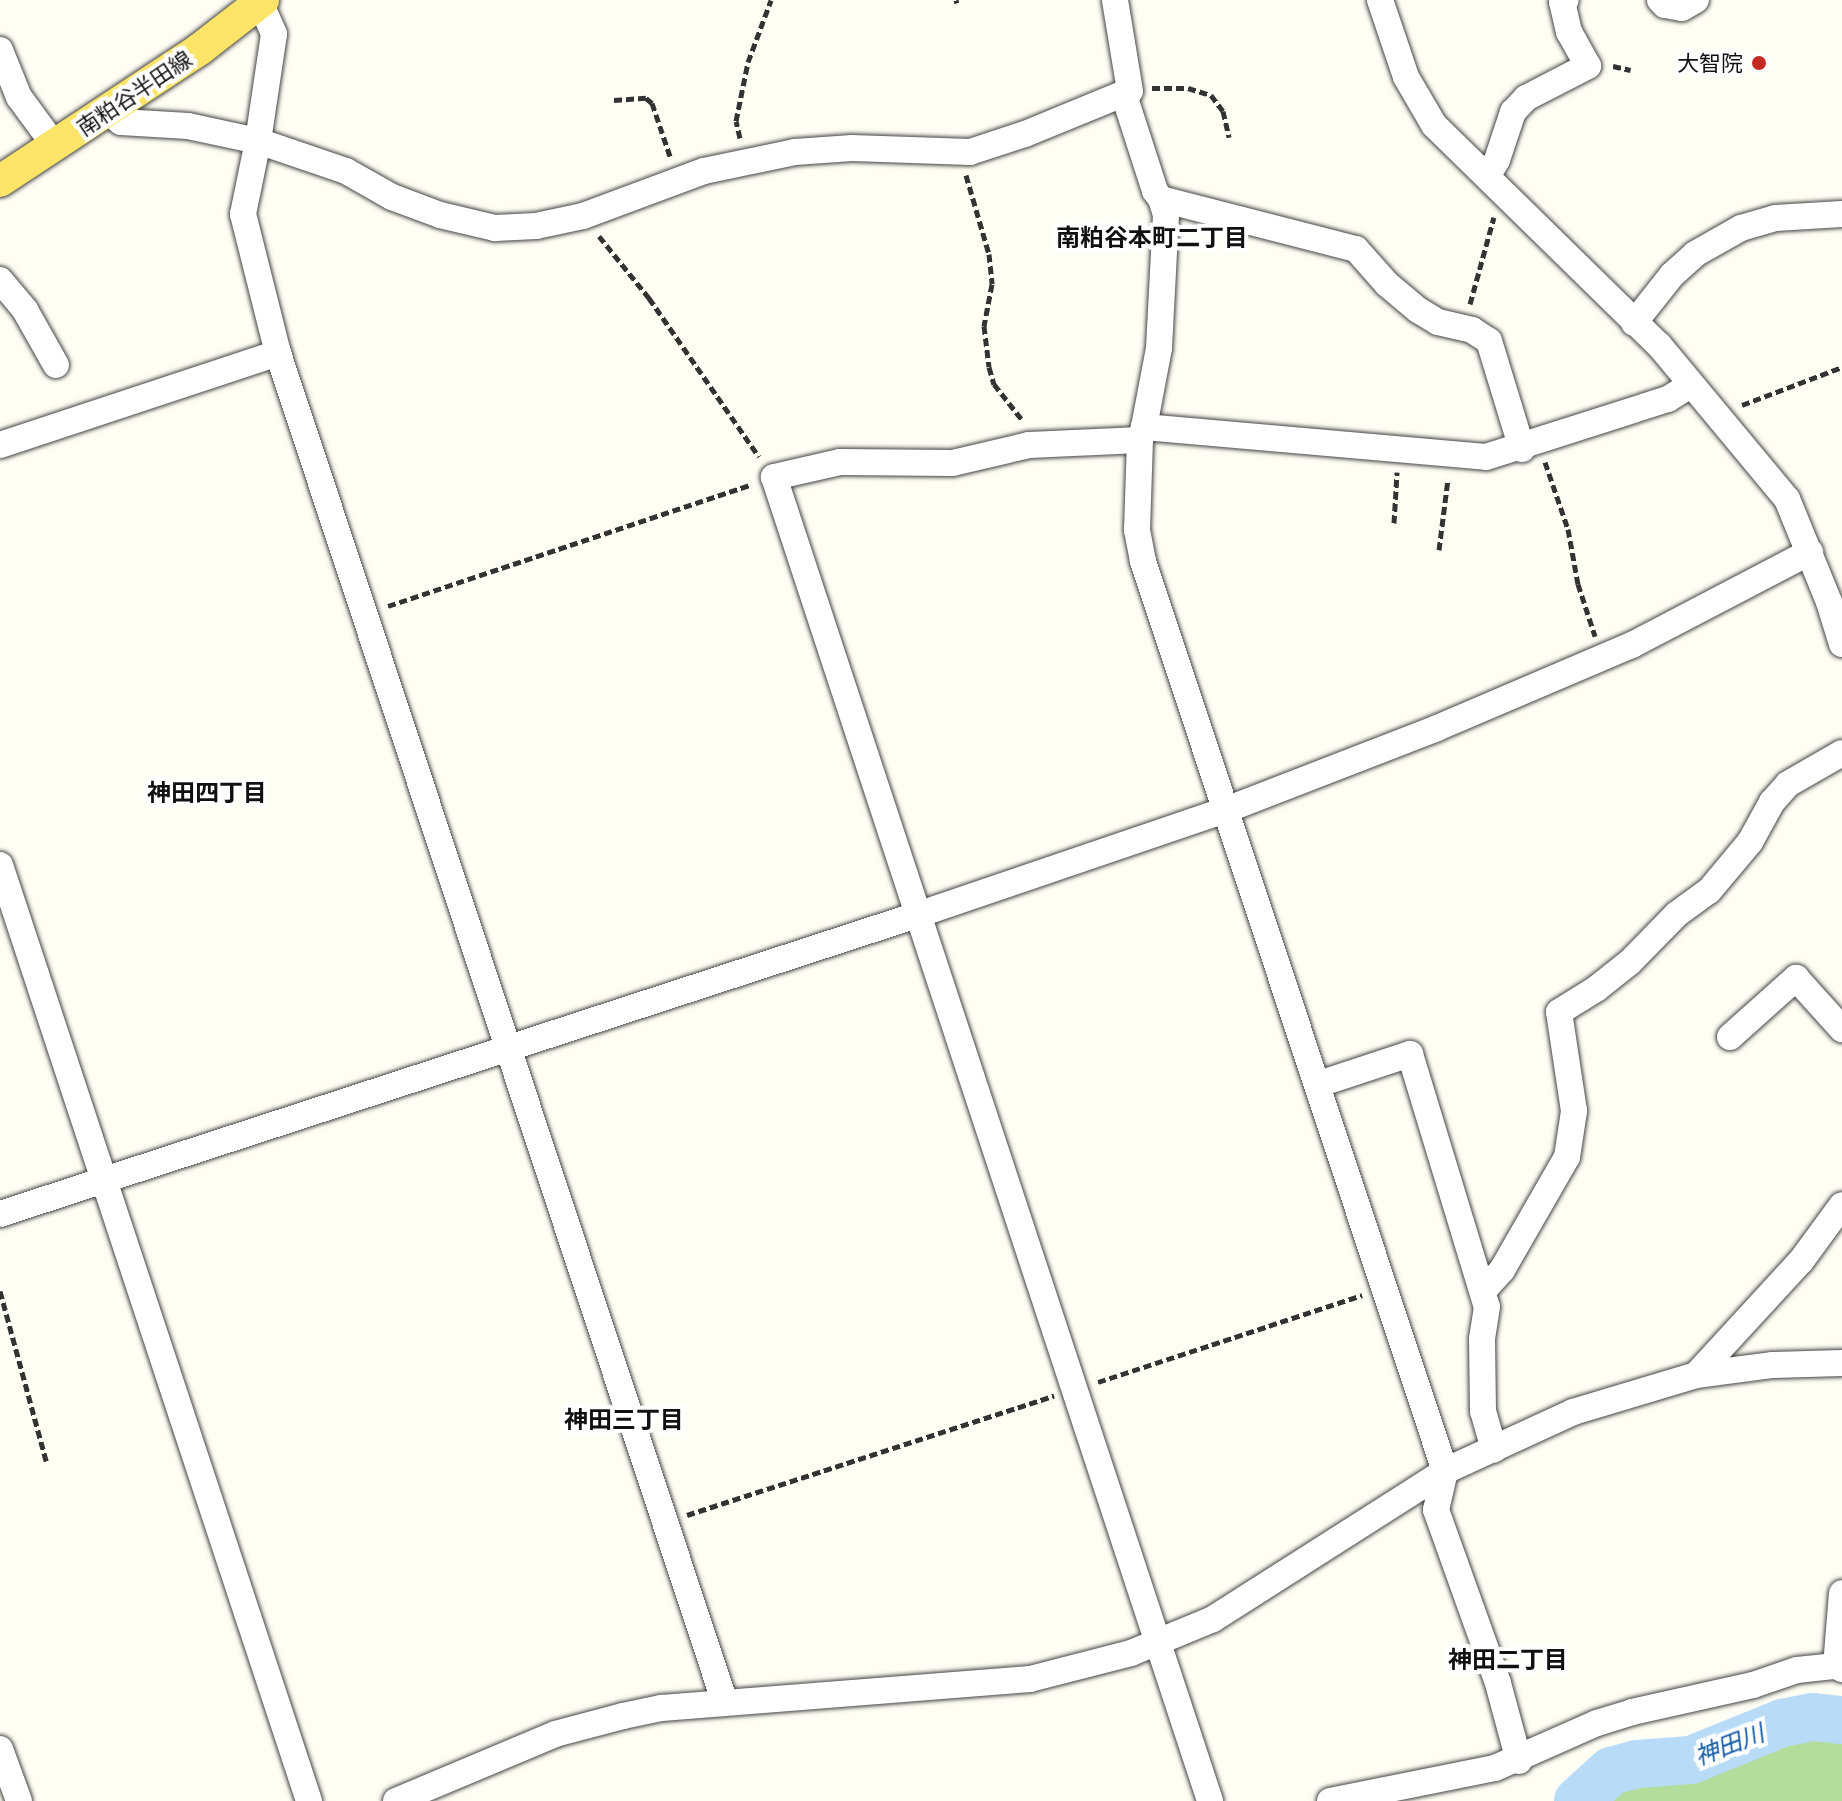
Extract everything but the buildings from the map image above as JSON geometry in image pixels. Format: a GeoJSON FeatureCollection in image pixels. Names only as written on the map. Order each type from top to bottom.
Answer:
{"type":"FeatureCollection","features":[{"type":"Feature","properties":{"kind":"main road","name":"南粕谷半田線"},"geometry":{"type":"LineString","coordinates":[[0,181],[200,49],[261,1]]}},
{"type":"Feature","properties":{"kind":"street"},"geometry":{"type":"LineString","coordinates":[[1115,0],[1127,93],[1155,191],[1166,215],[1160,337],[1142,434],[1137,530],[1143,561],[1445,1471],[1436,1510],[1498,1683],[1519,1761]]}},
{"type":"Feature","properties":{"kind":"street"},"geometry":{"type":"LineString","coordinates":[[1380,0],[1406,77],[1434,125],[1659,345],[1787,499],[1810,552],[1836,599],[1842,644]]}},
{"type":"Feature","properties":{"kind":"street"},"geometry":{"type":"LineString","coordinates":[[1495,182],[1513,112],[1558,79],[1588,66],[1569,32],[1562,2],[1566,0]]}},
{"type":"Feature","properties":{"kind":"street"},"geometry":{"type":"LineString","coordinates":[[1660,0],[1665,5],[1682,8],[1696,0]]}},
{"type":"Feature","properties":{"kind":"street"},"geometry":{"type":"LineString","coordinates":[[261,1],[274,34],[243,214],[278,353],[510,1046],[725,1703]]}},
{"type":"Feature","properties":{"kind":"street"},"geometry":{"type":"LineString","coordinates":[[0,50],[19,97],[55,146]]}},
{"type":"Feature","properties":{"kind":"street"},"geometry":{"type":"LineString","coordinates":[[107,111],[121,122],[188,126],[258,141],[346,171],[392,197],[495,228],[536,226],[583,216],[679,181],[795,152],[852,148],[970,152],[1025,134],[1127,93]]}},
{"type":"Feature","properties":{"kind":"street"},"geometry":{"type":"LineString","coordinates":[[1161,199],[1356,249],[1387,284],[1418,310],[1438,322],[1464,328],[1489,341],[1529,446]]}},
{"type":"Feature","properties":{"kind":"street"},"geometry":{"type":"LineString","coordinates":[[1634,323],[1672,275],[1695,254],[1741,228],[1775,218],[1842,214]]}},
{"type":"Feature","properties":{"kind":"street"},"geometry":{"type":"LineString","coordinates":[[0,280],[25,310],[56,365]]}},
{"type":"Feature","properties":{"kind":"street"},"geometry":{"type":"LineString","coordinates":[[0,445],[278,353]]}},
{"type":"Feature","properties":{"kind":"street"},"geometry":{"type":"LineString","coordinates":[[1210,1801],[774,477],[840,462],[953,463],[1029,445],[1142,434],[1392,448],[1447,456],[1486,457],[1529,446],[1668,399],[1690,385]]}},
{"type":"Feature","properties":{"kind":"street"},"geometry":{"type":"LineString","coordinates":[[0,1214],[917,915],[1226,810],[1437,728],[1602,658],[1810,552]]}},
{"type":"Feature","properties":{"kind":"street"},"geometry":{"type":"LineString","coordinates":[[1483,1291],[1502,1270],[1567,1157],[1574,1111],[1559,1012],[1596,989],[1630,962],[1677,914],[1709,891],[1750,842],[1772,802],[1788,784],[1842,753]]}},
{"type":"Feature","properties":{"kind":"street"},"geometry":{"type":"LineString","coordinates":[[0,865],[309,1801]]}},
{"type":"Feature","properties":{"kind":"street"},"geometry":{"type":"LineString","coordinates":[[1730,1037],[1796,978],[1842,1029]]}},
{"type":"Feature","properties":{"kind":"street"},"geometry":{"type":"LineString","coordinates":[[1319,1084],[1410,1054],[1487,1307],[1482,1339],[1483,1411],[1494,1449]]}},
{"type":"Feature","properties":{"kind":"street"},"geometry":{"type":"LineString","coordinates":[[1696,1375],[1801,1261],[1842,1205]]}},
{"type":"Feature","properties":{"kind":"street"},"geometry":{"type":"LineString","coordinates":[[396,1801],[500,1755],[576,1727],[662,1708],[1030,1679],[1095,1664],[1157,1644],[1213,1619],[1445,1471],[1573,1412],[1696,1375],[1773,1365],[1842,1363]]}},
{"type":"Feature","properties":{"kind":"street"},"geometry":{"type":"LineString","coordinates":[[1330,1801],[1519,1761],[1597,1723],[1632,1712],[1753,1685],[1797,1670],[1839,1668],[1842,1593]]}},
{"type":"Feature","properties":{"kind":"street"},"geometry":{"type":"LineString","coordinates":[[0,1749],[19,1801]]}},
{"type":"Feature","properties":{"kind":"path"},"geometry":{"type":"LineString","coordinates":[[746,162],[736,121],[748,62],[771,0]]}},
{"type":"Feature","properties":{"kind":"path"},"geometry":{"type":"LineString","coordinates":[[1127,93],[1188,88],[1211,95],[1223,111],[1229,137]]}},
{"type":"Feature","properties":{"kind":"path"},"geometry":{"type":"LineString","coordinates":[[614,100],[646,98],[652,103],[679,181]]}},
{"type":"Feature","properties":{"kind":"path"},"geometry":{"type":"LineString","coordinates":[[958,151],[989,254],[992,284],[984,326],[989,367],[994,384],[1022,417],[1029,445]]}},
{"type":"Feature","properties":{"kind":"path"},"geometry":{"type":"LineString","coordinates":[[1464,328],[1495,182]]}},
{"type":"Feature","properties":{"kind":"path"},"geometry":{"type":"LineString","coordinates":[[365,614],[774,477],[649,298],[583,216]]}},
{"type":"Feature","properties":{"kind":"path"},"geometry":{"type":"LineString","coordinates":[[1714,413],[1771,397],[1842,367]]}},
{"type":"Feature","properties":{"kind":"path"},"geometry":{"type":"LineString","coordinates":[[1529,446],[1548,468],[1568,529],[1578,584],[1602,658]]}},
{"type":"Feature","properties":{"kind":"path"},"geometry":{"type":"LineString","coordinates":[[1392,448],[1397,474],[1394,523]]}},
{"type":"Feature","properties":{"kind":"path"},"geometry":{"type":"LineString","coordinates":[[1439,550],[1449,469],[1447,456]]}},
{"type":"Feature","properties":{"kind":"path"},"geometry":{"type":"LineString","coordinates":[[666,1522],[1385,1287]]}},
{"type":"Feature","properties":{"kind":"path"},"geometry":{"type":"LineString","coordinates":[[0,1291],[47,1464]]}},
{"type":"Feature","properties":{"kind":"green space"},"geometry":{"type":"Polygon","coordinates":[[[1807,1717],[1842,1724],[1842,1801],[1598,1801],[1620,1767],[1807,1717]]]}},
{"type":"Feature","properties":{"kind":"waterway","name":"神田川"},"geometry":{"type":"LineString","coordinates":[[1578,1801],[1611,1771],[1637,1764],[1691,1760],[1782,1723],[1813,1717],[1842,1720]]}},
{"type":"Feature","properties":{"kind":"place","name":"大智院"},"geometry":{"type":"Point","coordinates":[1759,63]}},
{"type":"Feature","properties":{"kind":"district","name":"南粕谷本町二丁目"},"geometry":{"type":"Point","coordinates":[1152,237]}},
{"type":"Feature","properties":{"kind":"district","name":"神田四丁目"},"geometry":{"type":"Point","coordinates":[207,792]}},
{"type":"Feature","properties":{"kind":"district","name":"神田三丁目"},"geometry":{"type":"Point","coordinates":[624,1419]}},
{"type":"Feature","properties":{"kind":"district","name":"神田二丁目"},"geometry":{"type":"Point","coordinates":[1508,1659]}}]}
